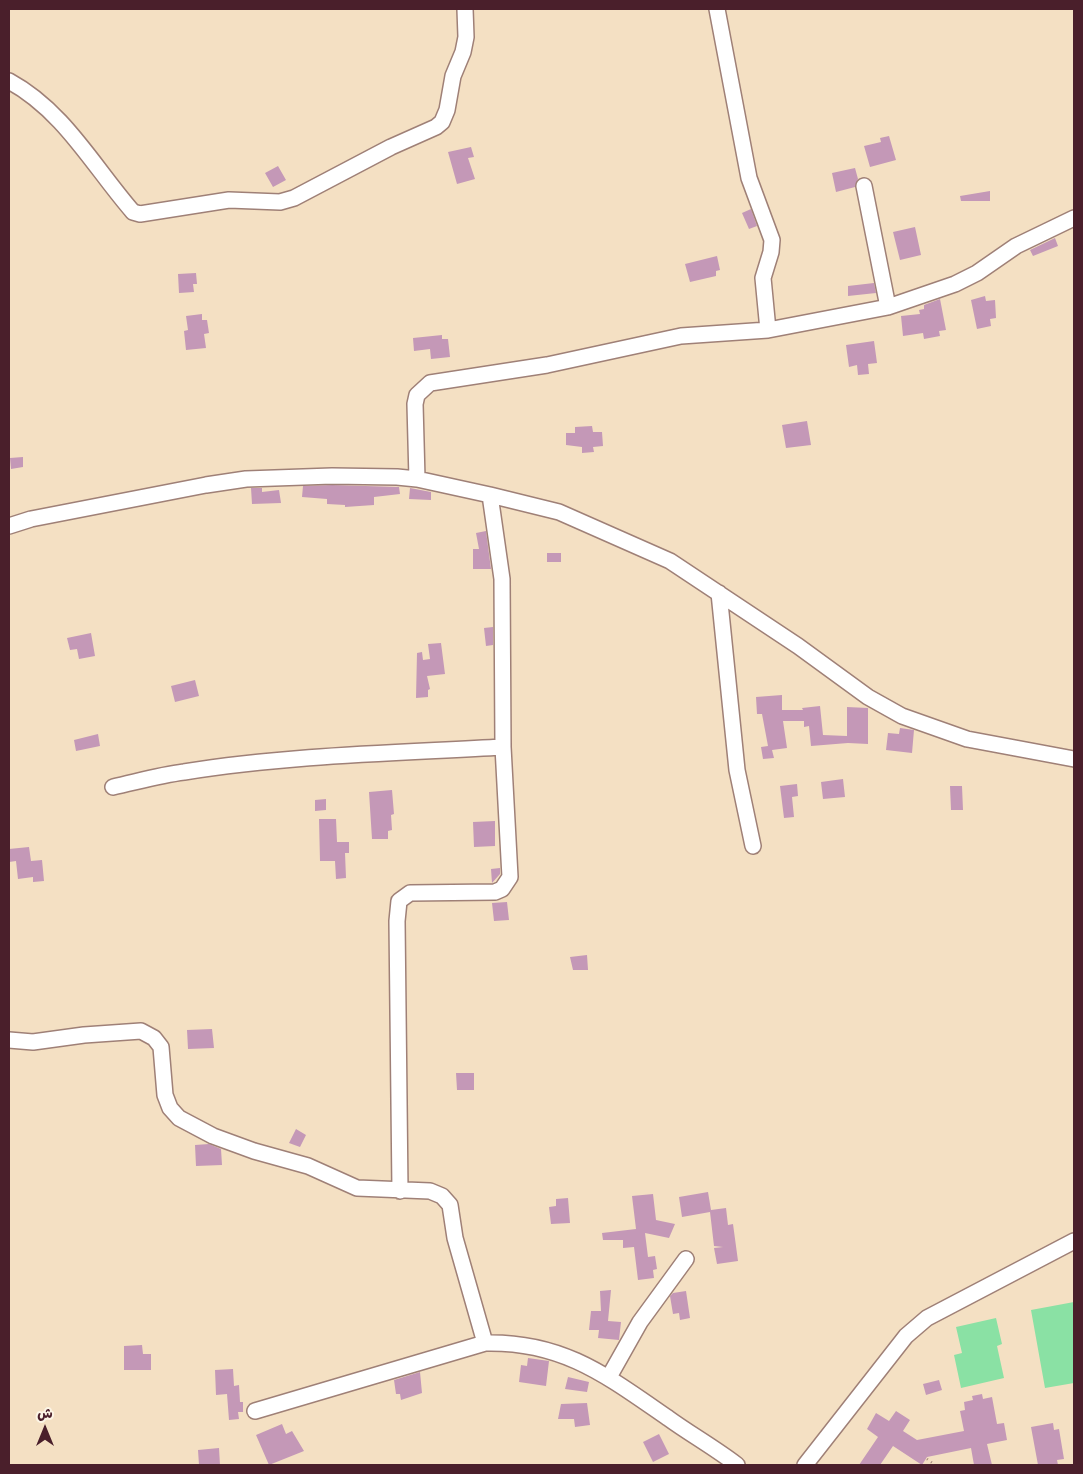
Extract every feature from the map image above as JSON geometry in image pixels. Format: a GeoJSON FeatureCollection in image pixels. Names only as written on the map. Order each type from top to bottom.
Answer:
{"type":"FeatureCollection","features":[{"type":"Feature","properties":{"kind":"street"},"geometry":{"type":"LineString","coordinates":[[9,81],[38,99],[74,135],[133,212],[140,214],[229,200],[280,202],[320,186],[392,147],[436,127],[442,122],[447,110],[453,76],[466,37],[465,9]]}},
{"type":"Feature","properties":{"kind":"street"},"geometry":{"type":"LineString","coordinates":[[717,9],[749,178],[772,240],[764,278],[768,330]]}},
{"type":"Feature","properties":{"kind":"street"},"geometry":{"type":"LineString","coordinates":[[864,186],[888,307]]}},
{"type":"Feature","properties":{"kind":"street"},"geometry":{"type":"LineString","coordinates":[[418,479],[415,404],[418,395],[430,383],[548,365],[681,336],[768,330],[888,307],[955,284],[977,273],[1016,246],[1074,218]]}},
{"type":"Feature","properties":{"kind":"street"},"geometry":{"type":"LineString","coordinates":[[9,526],[30,519],[246,479],[332,476],[418,479],[559,512],[670,561],[798,646],[868,696],[902,716],[968,738],[1074,759]]}},
{"type":"Feature","properties":{"kind":"street"},"geometry":{"type":"LineString","coordinates":[[400,1191],[397,921],[399,901],[410,893],[495,892],[506,885],[511,868],[503,747],[502,580],[490,495]]}},
{"type":"Feature","properties":{"kind":"street"},"geometry":{"type":"LineString","coordinates":[[719,594],[738,770],[753,846]]}},
{"type":"Feature","properties":{"kind":"street"},"geometry":{"type":"LineString","coordinates":[[113,787],[183,772],[218,767],[319,758],[503,747]]}},
{"type":"Feature","properties":{"kind":"street"},"geometry":{"type":"LineString","coordinates":[[9,1040],[33,1042],[84,1034],[141,1031],[154,1038],[161,1047],[165,1095],[170,1108],[179,1118],[222,1139],[254,1151],[308,1166],[357,1188],[430,1191],[442,1196],[450,1205],[455,1238],[485,1343]]}},
{"type":"Feature","properties":{"kind":"street"},"geometry":{"type":"LineString","coordinates":[[805,1465],[906,1336],[927,1318],[1074,1241]]}},
{"type":"Feature","properties":{"kind":"street"},"geometry":{"type":"LineString","coordinates":[[609,1377],[640,1322],[686,1259]]}},
{"type":"Feature","properties":{"kind":"street"},"geometry":{"type":"LineString","coordinates":[[255,1411],[485,1343],[505,1343],[540,1348],[580,1361],[609,1377],[736,1465]]}},
{"type":"Feature","properties":{"kind":"path"},"geometry":{"type":"LineString","coordinates":[[927,1459],[936,1465]]}},
{"type":"Feature","properties":{"kind":"green space"},"geometry":{"type":"Polygon","coordinates":[[[1074,1302],[1074,1383],[1045,1388],[1031,1310],[1074,1302]]]}},
{"type":"Feature","properties":{"kind":"green space"},"geometry":{"type":"Polygon","coordinates":[[[996,1318],[1002,1344],[997,1346],[1004,1378],[961,1388],[954,1355],[962,1353],[956,1327],[996,1318]]]}},
{"type":"Feature","properties":{"kind":"building"},"geometry":{"type":"Polygon","coordinates":[[[889,136],[896,160],[870,167],[864,146],[881,142],[880,138],[889,136]]]}},
{"type":"Feature","properties":{"kind":"building"},"geometry":{"type":"Polygon","coordinates":[[[471,147],[474,157],[468,158],[475,179],[457,184],[448,152],[471,147]]]}},
{"type":"Feature","properties":{"kind":"building"},"geometry":{"type":"Polygon","coordinates":[[[278,166],[286,180],[273,187],[265,173],[278,166]]]}},
{"type":"Feature","properties":{"kind":"building"},"geometry":{"type":"Polygon","coordinates":[[[855,168],[858,179],[855,187],[836,192],[832,173],[855,168]]]}},
{"type":"Feature","properties":{"kind":"building"},"geometry":{"type":"Polygon","coordinates":[[[990,191],[990,201],[961,201],[960,196],[990,191]]]}},
{"type":"Feature","properties":{"kind":"building"},"geometry":{"type":"Polygon","coordinates":[[[751,209],[757,226],[749,229],[742,213],[751,209]]]}},
{"type":"Feature","properties":{"kind":"building"},"geometry":{"type":"Polygon","coordinates":[[[915,227],[921,255],[900,260],[893,232],[915,227]]]}},
{"type":"Feature","properties":{"kind":"building"},"geometry":{"type":"Polygon","coordinates":[[[1055,238],[1058,246],[1033,256],[1030,250],[1055,238]]]}},
{"type":"Feature","properties":{"kind":"building"},"geometry":{"type":"Polygon","coordinates":[[[717,256],[720,270],[716,271],[716,276],[690,282],[685,264],[717,256]]]}},
{"type":"Feature","properties":{"kind":"building"},"geometry":{"type":"Polygon","coordinates":[[[196,273],[197,284],[193,284],[194,292],[179,293],[178,274],[196,273]]]}},
{"type":"Feature","properties":{"kind":"building"},"geometry":{"type":"Polygon","coordinates":[[[874,283],[876,293],[848,296],[848,286],[874,283]]]}},
{"type":"Feature","properties":{"kind":"building"},"geometry":{"type":"Polygon","coordinates":[[[985,296],[986,301],[995,300],[996,318],[990,319],[991,326],[977,329],[971,300],[985,296]]]}},
{"type":"Feature","properties":{"kind":"building"},"geometry":{"type":"Polygon","coordinates":[[[940,299],[946,330],[939,331],[940,336],[924,339],[923,333],[903,336],[901,316],[920,314],[919,310],[924,309],[924,305],[940,299]]]}},
{"type":"Feature","properties":{"kind":"building"},"geometry":{"type":"Polygon","coordinates":[[[202,314],[202,320],[207,320],[209,333],[204,334],[206,348],[186,350],[184,331],[188,330],[186,316],[202,314]]]}},
{"type":"Feature","properties":{"kind":"building"},"geometry":{"type":"Polygon","coordinates":[[[442,335],[442,339],[448,339],[450,357],[431,359],[430,349],[414,351],[413,338],[442,335]]]}},
{"type":"Feature","properties":{"kind":"building"},"geometry":{"type":"Polygon","coordinates":[[[874,341],[877,363],[868,364],[869,374],[858,375],[857,365],[849,367],[846,345],[874,341]]]}},
{"type":"Feature","properties":{"kind":"building"},"geometry":{"type":"Polygon","coordinates":[[[807,421],[811,445],[786,448],[782,425],[807,421]]]}},
{"type":"Feature","properties":{"kind":"building"},"geometry":{"type":"Polygon","coordinates":[[[592,426],[593,432],[602,432],[603,446],[593,447],[594,452],[582,453],[582,447],[566,445],[566,433],[575,433],[575,427],[592,426]]]}},
{"type":"Feature","properties":{"kind":"building"},"geometry":{"type":"Polygon","coordinates":[[[23,457],[23,467],[11,469],[10,458],[23,457]]]}},
{"type":"Feature","properties":{"kind":"building"},"geometry":{"type":"Polygon","coordinates":[[[303,486],[399,487],[400,494],[374,497],[374,505],[345,507],[345,505],[327,504],[327,499],[302,497],[303,486]]]}},
{"type":"Feature","properties":{"kind":"building"},"geometry":{"type":"Polygon","coordinates":[[[251,488],[262,488],[262,492],[279,490],[281,503],[252,504],[251,488]]]}},
{"type":"Feature","properties":{"kind":"building"},"geometry":{"type":"Polygon","coordinates":[[[410,488],[431,492],[431,500],[409,499],[410,488]]]}},
{"type":"Feature","properties":{"kind":"building"},"geometry":{"type":"Polygon","coordinates":[[[486,531],[491,569],[473,569],[473,549],[479,549],[476,533],[486,531]]]}},
{"type":"Feature","properties":{"kind":"building"},"geometry":{"type":"Polygon","coordinates":[[[547,553],[561,553],[561,562],[547,562],[547,553]]]}},
{"type":"Feature","properties":{"kind":"building"},"geometry":{"type":"Polygon","coordinates":[[[493,627],[493,645],[486,646],[484,628],[493,627]]]}},
{"type":"Feature","properties":{"kind":"building"},"geometry":{"type":"Polygon","coordinates":[[[91,633],[95,656],[79,659],[77,649],[70,650],[67,638],[91,633]]]}},
{"type":"Feature","properties":{"kind":"building"},"geometry":{"type":"Polygon","coordinates":[[[441,643],[445,674],[427,676],[430,689],[428,690],[428,697],[416,698],[417,653],[422,652],[423,660],[430,659],[428,644],[441,643]]]}},
{"type":"Feature","properties":{"kind":"building"},"geometry":{"type":"Polygon","coordinates":[[[195,680],[199,696],[175,702],[171,686],[195,680]]]}},
{"type":"Feature","properties":{"kind":"building"},"geometry":{"type":"Polygon","coordinates":[[[782,695],[782,710],[803,710],[802,708],[820,706],[823,735],[847,736],[847,707],[868,708],[868,744],[848,743],[811,746],[809,726],[804,727],[804,721],[783,721],[787,748],[772,750],[774,758],[763,759],[761,747],[768,746],[762,714],[757,714],[756,697],[782,695]]]}},
{"type":"Feature","properties":{"kind":"building"},"geometry":{"type":"Polygon","coordinates":[[[900,728],[914,730],[912,753],[886,750],[888,733],[899,734],[900,728]]]}},
{"type":"Feature","properties":{"kind":"building"},"geometry":{"type":"Polygon","coordinates":[[[98,734],[100,746],[76,751],[74,740],[98,734]]]}},
{"type":"Feature","properties":{"kind":"building"},"geometry":{"type":"Polygon","coordinates":[[[843,779],[845,797],[823,799],[821,782],[843,779]]]}},
{"type":"Feature","properties":{"kind":"building"},"geometry":{"type":"Polygon","coordinates":[[[797,784],[798,796],[792,797],[794,817],[784,818],[780,786],[797,784]]]}},
{"type":"Feature","properties":{"kind":"building"},"geometry":{"type":"Polygon","coordinates":[[[950,786],[962,786],[963,810],[951,810],[950,786]]]}},
{"type":"Feature","properties":{"kind":"building"},"geometry":{"type":"Polygon","coordinates":[[[392,790],[394,814],[391,815],[392,830],[388,831],[388,839],[372,839],[369,792],[392,790]]]}},
{"type":"Feature","properties":{"kind":"building"},"geometry":{"type":"Polygon","coordinates":[[[326,799],[326,810],[315,811],[315,800],[326,799]]]}},
{"type":"Feature","properties":{"kind":"building"},"geometry":{"type":"Polygon","coordinates":[[[319,819],[336,819],[337,842],[349,842],[349,853],[345,853],[346,878],[336,879],[335,861],[320,861],[319,819]]]}},
{"type":"Feature","properties":{"kind":"building"},"geometry":{"type":"Polygon","coordinates":[[[495,821],[495,846],[474,847],[473,822],[495,821]]]}},
{"type":"Feature","properties":{"kind":"building"},"geometry":{"type":"Polygon","coordinates":[[[29,847],[31,861],[42,860],[44,881],[33,882],[33,877],[18,879],[16,861],[9,862],[9,849],[29,847]]]}},
{"type":"Feature","properties":{"kind":"building"},"geometry":{"type":"Polygon","coordinates":[[[500,868],[500,874],[492,883],[491,869],[500,868]]]}},
{"type":"Feature","properties":{"kind":"building"},"geometry":{"type":"Polygon","coordinates":[[[507,902],[509,920],[494,921],[492,903],[507,902]]]}},
{"type":"Feature","properties":{"kind":"building"},"geometry":{"type":"Polygon","coordinates":[[[587,955],[588,970],[573,970],[570,957],[587,955]]]}},
{"type":"Feature","properties":{"kind":"building"},"geometry":{"type":"Polygon","coordinates":[[[212,1029],[214,1048],[188,1049],[187,1030],[212,1029]]]}},
{"type":"Feature","properties":{"kind":"building"},"geometry":{"type":"Polygon","coordinates":[[[456,1073],[474,1073],[474,1090],[457,1090],[456,1073]]]}},
{"type":"Feature","properties":{"kind":"building"},"geometry":{"type":"Polygon","coordinates":[[[296,1129],[306,1135],[300,1147],[289,1143],[296,1129]]]}},
{"type":"Feature","properties":{"kind":"building"},"geometry":{"type":"Polygon","coordinates":[[[209,1144],[221,1149],[222,1165],[196,1166],[195,1145],[209,1144]]]}},
{"type":"Feature","properties":{"kind":"building"},"geometry":{"type":"Polygon","coordinates":[[[708,1192],[711,1210],[726,1208],[728,1225],[733,1224],[738,1261],[717,1264],[714,1248],[723,1247],[714,1246],[710,1212],[682,1217],[679,1197],[708,1192]]]}},
{"type":"Feature","properties":{"kind":"building"},"geometry":{"type":"Polygon","coordinates":[[[653,1194],[656,1220],[675,1224],[669,1238],[645,1233],[648,1257],[655,1256],[657,1269],[653,1270],[654,1278],[638,1280],[634,1247],[623,1248],[623,1240],[603,1240],[602,1233],[636,1229],[632,1196],[653,1194]]]}},
{"type":"Feature","properties":{"kind":"building"},"geometry":{"type":"Polygon","coordinates":[[[568,1198],[570,1223],[551,1224],[549,1207],[556,1206],[556,1199],[568,1198]]]}},
{"type":"Feature","properties":{"kind":"building"},"geometry":{"type":"Polygon","coordinates":[[[611,1290],[608,1321],[621,1322],[619,1340],[598,1338],[599,1330],[589,1330],[591,1311],[601,1311],[600,1291],[611,1290]]]}},
{"type":"Feature","properties":{"kind":"building"},"geometry":{"type":"Polygon","coordinates":[[[686,1291],[690,1318],[680,1320],[679,1313],[673,1314],[670,1296],[673,1293],[686,1291]]]}},
{"type":"Feature","properties":{"kind":"building"},"geometry":{"type":"Polygon","coordinates":[[[142,1345],[143,1354],[151,1354],[151,1370],[124,1370],[124,1346],[142,1345]]]}},
{"type":"Feature","properties":{"kind":"building"},"geometry":{"type":"Polygon","coordinates":[[[528,1358],[549,1361],[546,1386],[519,1382],[521,1365],[527,1366],[528,1358]]]}},
{"type":"Feature","properties":{"kind":"building"},"geometry":{"type":"Polygon","coordinates":[[[233,1369],[234,1386],[239,1385],[240,1402],[243,1402],[243,1412],[238,1412],[239,1419],[229,1420],[227,1394],[216,1395],[215,1370],[233,1369]]]}},
{"type":"Feature","properties":{"kind":"building"},"geometry":{"type":"Polygon","coordinates":[[[420,1372],[422,1393],[401,1400],[400,1394],[396,1394],[394,1380],[420,1372]]]}},
{"type":"Feature","properties":{"kind":"building"},"geometry":{"type":"Polygon","coordinates":[[[568,1377],[589,1382],[587,1392],[565,1389],[568,1377]]]}},
{"type":"Feature","properties":{"kind":"building"},"geometry":{"type":"Polygon","coordinates":[[[939,1380],[942,1390],[926,1395],[923,1384],[939,1380]]]}},
{"type":"Feature","properties":{"kind":"building"},"geometry":{"type":"Polygon","coordinates":[[[982,1394],[983,1399],[992,1397],[997,1424],[1004,1423],[1007,1440],[987,1444],[992,1465],[974,1465],[971,1448],[927,1457],[922,1465],[893,1446],[880,1465],[859,1465],[878,1437],[867,1429],[876,1413],[889,1421],[896,1411],[910,1420],[903,1431],[917,1440],[964,1431],[960,1411],[965,1410],[964,1402],[973,1400],[972,1396],[982,1394]]]}},
{"type":"Feature","properties":{"kind":"building"},"geometry":{"type":"Polygon","coordinates":[[[587,1403],[590,1425],[575,1427],[574,1419],[558,1419],[561,1404],[587,1403]]]}},
{"type":"Feature","properties":{"kind":"building"},"geometry":{"type":"Polygon","coordinates":[[[1053,1423],[1054,1430],[1059,1429],[1064,1459],[1057,1460],[1058,1465],[1038,1465],[1031,1427],[1053,1423]]]}},
{"type":"Feature","properties":{"kind":"building"},"geometry":{"type":"Polygon","coordinates":[[[282,1424],[286,1434],[292,1431],[304,1451],[269,1465],[256,1435],[282,1424]]]}},
{"type":"Feature","properties":{"kind":"building"},"geometry":{"type":"Polygon","coordinates":[[[659,1434],[669,1454],[653,1462],[643,1442],[659,1434]]]}},
{"type":"Feature","properties":{"kind":"building"},"geometry":{"type":"Polygon","coordinates":[[[219,1448],[220,1465],[199,1465],[198,1450],[219,1448]]]}}]}
